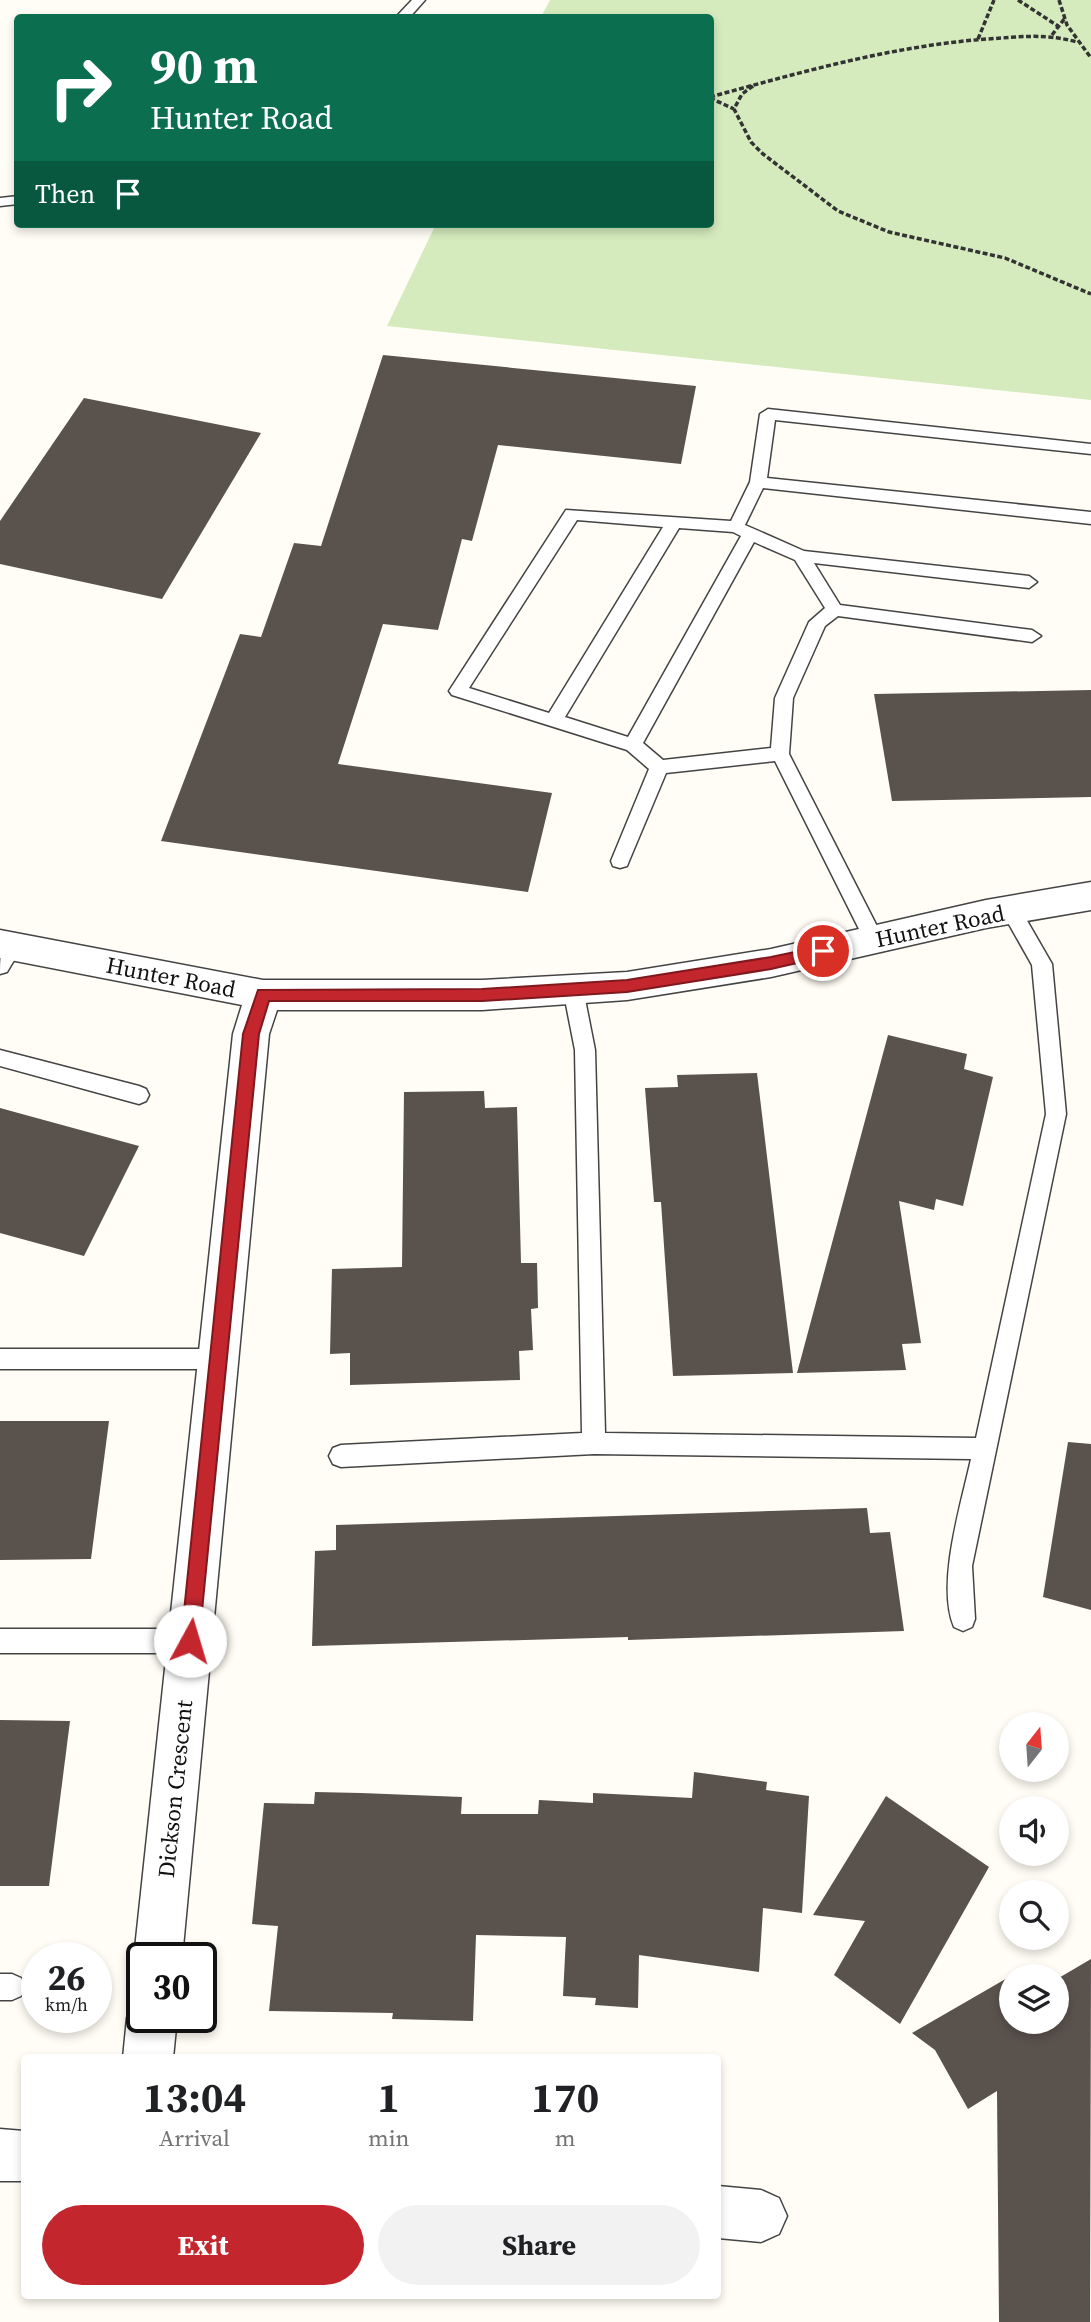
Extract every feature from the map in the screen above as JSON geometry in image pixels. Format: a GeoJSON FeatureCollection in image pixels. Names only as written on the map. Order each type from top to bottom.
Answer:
{"type":"FeatureCollection","features":[{"type":"Feature","properties":{"kind":"street","name":"Hunter Road"},"geometry":{"type":"LineString","coordinates":[[4,952],[263,995],[482,995],[627,986],[771,963],[1011,910],[1091,896]]}},
{"type":"Feature","properties":{"kind":"street","name":"Dickson Crescent"},"geometry":{"type":"LineString","coordinates":[[160,1942],[251,1034],[263,995]]}},
{"type":"Feature","properties":{"kind":"street"},"geometry":{"type":"LineString","coordinates":[[148,2054],[150,2033]]}},
{"type":"Feature","properties":{"kind":"street"},"geometry":{"type":"LineString","coordinates":[[0,2155],[21,2156]]}},
{"type":"Feature","properties":{"kind":"lane"},"geometry":{"type":"LineString","coordinates":[[405,14],[419,0]]}},
{"type":"Feature","properties":{"kind":"lane"},"geometry":{"type":"LineString","coordinates":[[633,745],[743,530],[758,482],[768,414],[1091,449]]}},
{"type":"Feature","properties":{"kind":"lane"},"geometry":{"type":"LineString","coordinates":[[758,482],[1091,519]]}},
{"type":"Feature","properties":{"kind":"lane"},"geometry":{"type":"LineString","coordinates":[[780,754],[659,767],[633,745],[458,691],[572,514],[743,530],[801,556],[1029,582]]}},
{"type":"Feature","properties":{"kind":"lane"},"geometry":{"type":"LineString","coordinates":[[554,720],[674,522]]}},
{"type":"Feature","properties":{"kind":"lane"},"geometry":{"type":"LineString","coordinates":[[801,556],[835,610]]}},
{"type":"Feature","properties":{"kind":"lane"},"geometry":{"type":"LineString","coordinates":[[874,940],[780,754],[784,698],[818,622],[835,610],[1032,636]]}},
{"type":"Feature","properties":{"kind":"lane"},"geometry":{"type":"LineString","coordinates":[[620,861],[659,767]]}},
{"type":"Feature","properties":{"kind":"lane"},"geometry":{"type":"LineString","coordinates":[[963,1619],[960,1566],[1056,1114],[1042,964],[1011,910]]}},
{"type":"Feature","properties":{"kind":"lane"},"geometry":{"type":"LineString","coordinates":[[573,989],[584,1050],[594,1443]]}},
{"type":"Feature","properties":{"kind":"lane"},"geometry":{"type":"LineString","coordinates":[[0,1058],[139,1095]]}},
{"type":"Feature","properties":{"kind":"lane"},"geometry":{"type":"LineString","coordinates":[[0,1359],[218,1359]]}},
{"type":"Feature","properties":{"kind":"lane"},"geometry":{"type":"LineString","coordinates":[[341,1456],[594,1443],[985,1449]]}},
{"type":"Feature","properties":{"kind":"lane"},"geometry":{"type":"LineString","coordinates":[[0,1641],[190,1641]]}},
{"type":"Feature","properties":{"kind":"path"},"geometry":{"type":"LineString","coordinates":[[978,39],[994,0]]}},
{"type":"Feature","properties":{"kind":"path"},"geometry":{"type":"LineString","coordinates":[[1018,0],[1058,26]]}},
{"type":"Feature","properties":{"kind":"path"},"geometry":{"type":"LineString","coordinates":[[1059,0],[1077,42],[1091,58]]}},
{"type":"Feature","properties":{"kind":"path"},"geometry":{"type":"LineString","coordinates":[[1052,34],[1065,18]]}},
{"type":"Feature","properties":{"kind":"path"},"geometry":{"type":"LineString","coordinates":[[714,97],[849,58],[935,43],[1052,34],[1077,42]]}},
{"type":"Feature","properties":{"kind":"path"},"geometry":{"type":"LineString","coordinates":[[734,109],[742,94],[753,86]]}},
{"type":"Feature","properties":{"kind":"path"},"geometry":{"type":"LineString","coordinates":[[714,100],[734,109],[751,142],[763,154],[838,212],[889,232],[1006,258],[1091,293]]}},
{"type":"Feature","properties":{"kind":"green space"},"geometry":{"type":"Polygon","coordinates":[[[550,0],[1091,0],[1091,400],[387,326],[434,228],[714,228],[714,14],[543,14],[550,0]]]}},
{"type":"Feature","properties":{"kind":"building"},"geometry":{"type":"Polygon","coordinates":[[[383,355],[696,386],[681,464],[498,445],[472,541],[462,539],[438,630],[383,624],[338,764],[552,793],[528,892],[161,841],[240,634],[261,637],[294,543],[321,546],[383,355]]]}},
{"type":"Feature","properties":{"kind":"building"},"geometry":{"type":"Polygon","coordinates":[[[84,398],[261,433],[162,599],[0,564],[0,521],[84,398]]]}},
{"type":"Feature","properties":{"kind":"building"},"geometry":{"type":"Polygon","coordinates":[[[1091,690],[1091,797],[892,801],[874,694],[1091,690]]]}},
{"type":"Feature","properties":{"kind":"building"},"geometry":{"type":"Polygon","coordinates":[[[888,1035],[967,1054],[964,1069],[993,1077],[963,1206],[936,1199],[934,1210],[899,1201],[921,1343],[902,1344],[906,1370],[797,1373],[888,1035]]]}},
{"type":"Feature","properties":{"kind":"building"},"geometry":{"type":"Polygon","coordinates":[[[757,1073],[793,1373],[673,1376],[661,1202],[654,1202],[645,1088],[678,1087],[677,1075],[757,1073]]]}},
{"type":"Feature","properties":{"kind":"building"},"geometry":{"type":"Polygon","coordinates":[[[484,1091],[485,1108],[517,1107],[521,1263],[537,1263],[538,1308],[531,1309],[533,1350],[519,1351],[520,1380],[350,1385],[350,1353],[330,1354],[332,1269],[402,1267],[404,1092],[484,1091]]]}},
{"type":"Feature","properties":{"kind":"building"},"geometry":{"type":"Polygon","coordinates":[[[0,1108],[139,1146],[84,1256],[0,1233],[0,1108]]]}},
{"type":"Feature","properties":{"kind":"building"},"geometry":{"type":"Polygon","coordinates":[[[0,1421],[109,1421],[91,1559],[0,1560],[0,1421]]]}},
{"type":"Feature","properties":{"kind":"building"},"geometry":{"type":"Polygon","coordinates":[[[1068,1442],[1091,1444],[1091,1610],[1043,1597],[1068,1442]]]}},
{"type":"Feature","properties":{"kind":"building"},"geometry":{"type":"Polygon","coordinates":[[[867,1508],[870,1533],[890,1532],[904,1631],[312,1646],[315,1551],[336,1550],[336,1525],[867,1508]]]}},
{"type":"Feature","properties":{"kind":"building"},"geometry":{"type":"Polygon","coordinates":[[[0,1720],[70,1721],[49,1886],[0,1886],[0,1720]]]}},
{"type":"Feature","properties":{"kind":"building"},"geometry":{"type":"Polygon","coordinates":[[[694,1772],[767,1782],[766,1790],[809,1796],[802,1913],[763,1908],[759,1972],[639,1955],[638,2008],[595,2005],[596,1998],[563,1996],[566,1937],[476,1935],[473,2021],[392,2019],[393,2013],[269,2011],[278,1926],[252,1924],[264,1803],[314,1804],[315,1792],[462,1797],[461,1814],[538,1814],[539,1800],[593,1803],[593,1793],[692,1798],[694,1772]]]}},
{"type":"Feature","properties":{"kind":"building"},"geometry":{"type":"Polygon","coordinates":[[[886,1796],[989,1867],[900,2024],[834,1975],[865,1921],[813,1915],[886,1796]]]}},
{"type":"Feature","properties":{"kind":"building"},"geometry":{"type":"Polygon","coordinates":[[[1091,1959],[1090,2322],[999,2322],[997,2091],[968,2109],[935,2050],[912,2033],[999,1983],[999,2034],[1069,2034],[1069,1972],[1091,1959]]]}},
{"type":"Feature","properties":{"kind":"route"},"geometry":{"type":"LineString","coordinates":[[190,1641],[251,1034],[263,995],[482,995],[627,986],[771,963],[823,951]]}}]}
